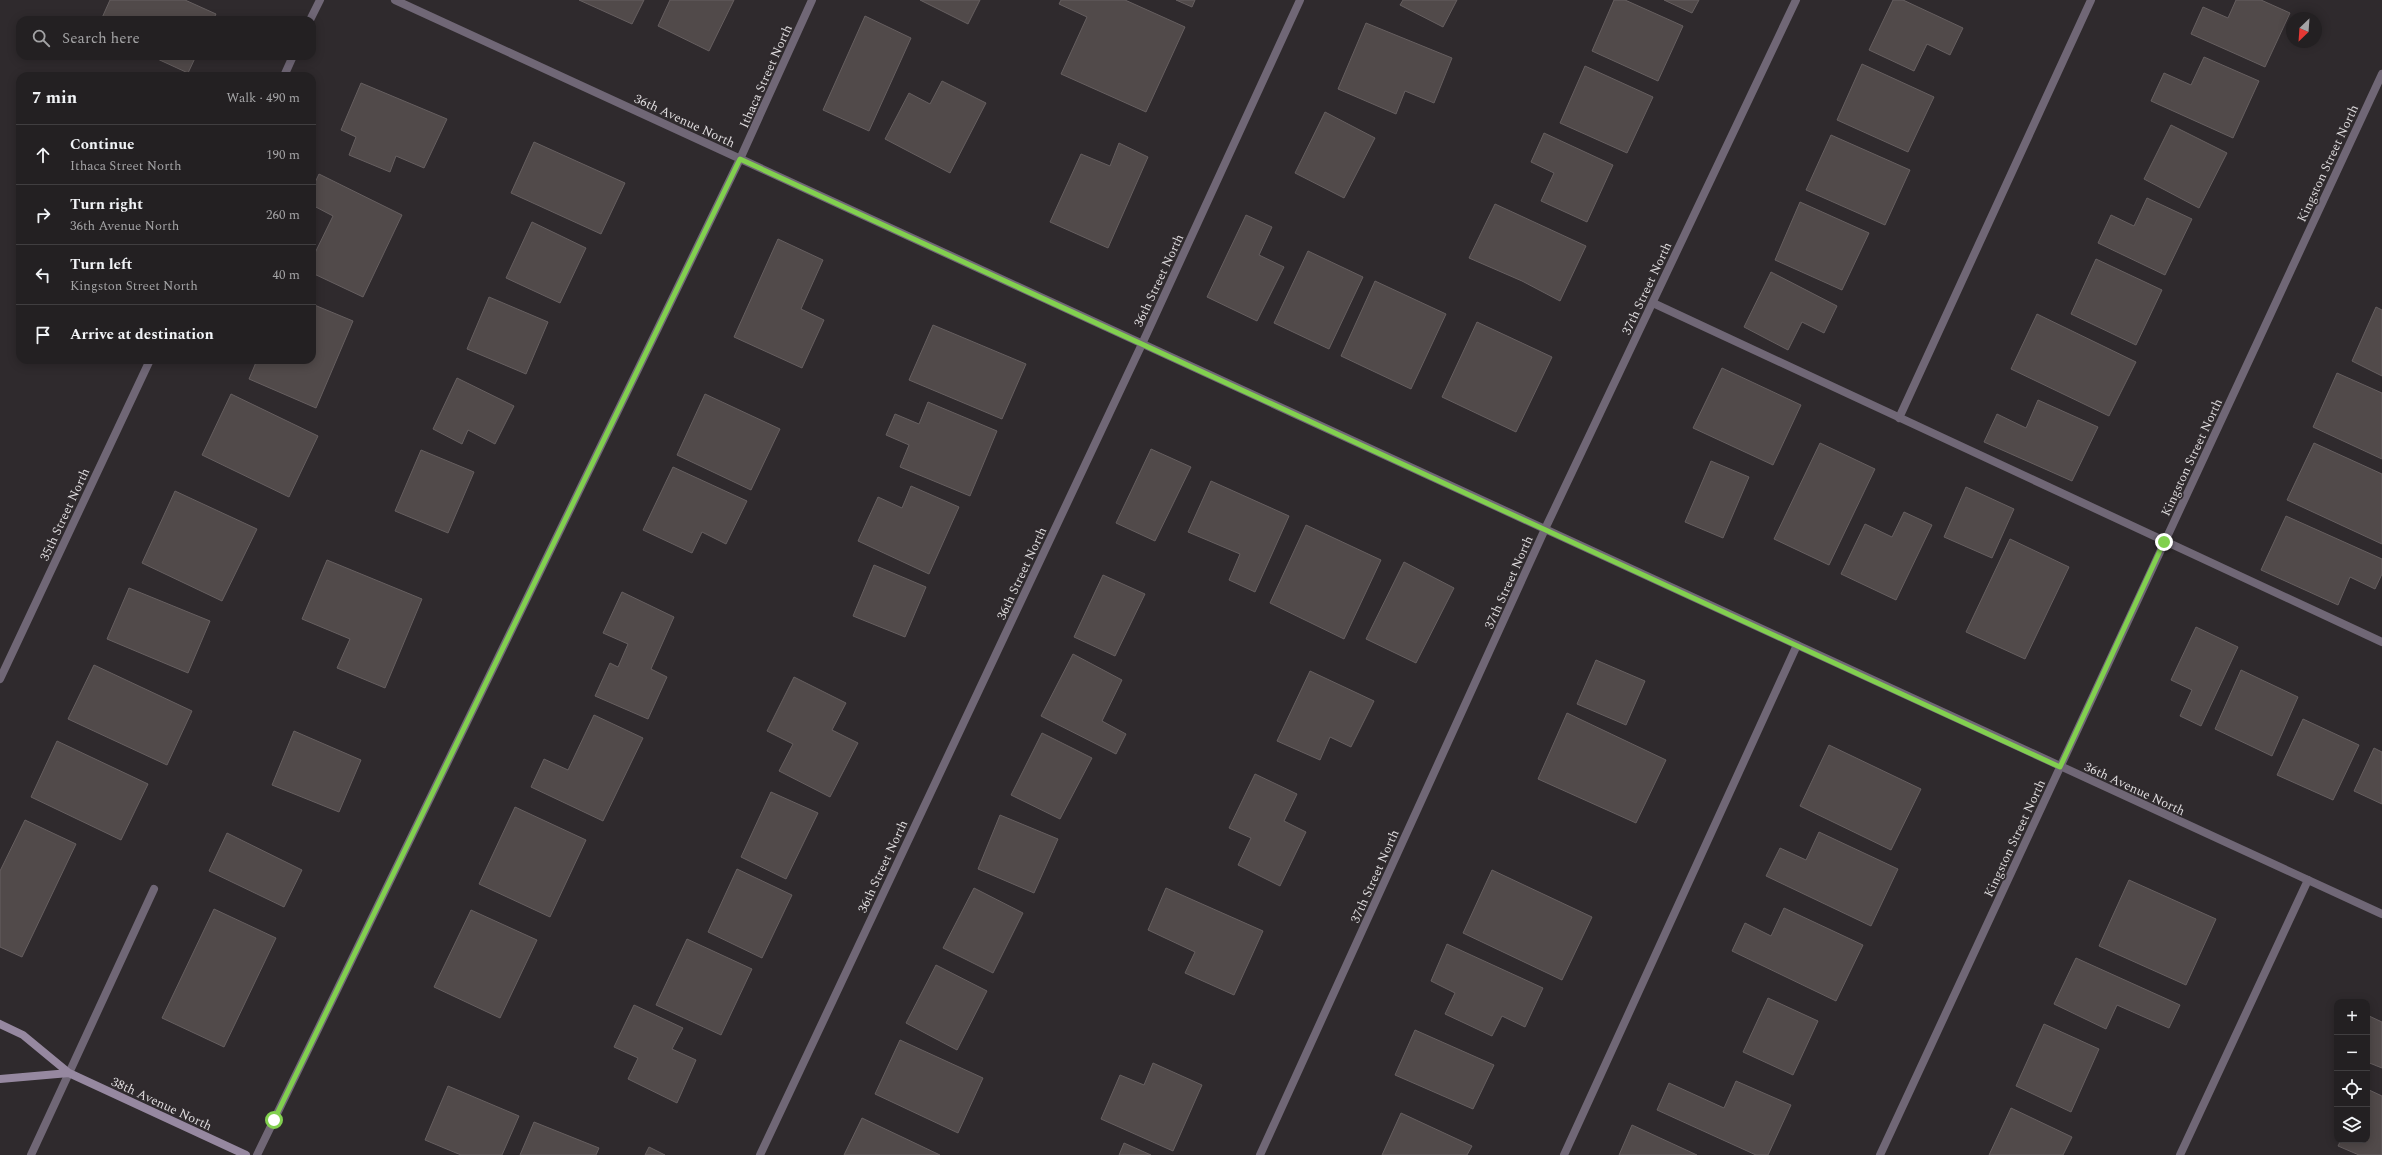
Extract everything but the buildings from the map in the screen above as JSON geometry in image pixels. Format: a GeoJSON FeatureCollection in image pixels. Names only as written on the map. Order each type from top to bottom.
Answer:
{"type":"FeatureCollection","features":[{"type":"Feature","properties":{"kind":"main road","name":"38th Avenue North"},"geometry":{"type":"LineString","coordinates":[[0,1024],[23,1035],[69,1073],[246,1155]]}},
{"type":"Feature","properties":{"kind":"main road","name":"38th Avenue North"},"geometry":{"type":"LineString","coordinates":[[0,1079],[69,1073]]}},
{"type":"Feature","properties":{"kind":"street"},"geometry":{"type":"LineString","coordinates":[[312,16],[320,0]]}},
{"type":"Feature","properties":{"kind":"street","name":"36th Avenue North"},"geometry":{"type":"LineString","coordinates":[[395,0],[2382,914]]}},
{"type":"Feature","properties":{"kind":"street","name":"Ithaca Street North"},"geometry":{"type":"LineString","coordinates":[[257,1155],[740,159],[812,0]]}},
{"type":"Feature","properties":{"kind":"street","name":"36th Street North"},"geometry":{"type":"LineString","coordinates":[[760,1155],[1142,344],[1300,0]]}},
{"type":"Feature","properties":{"kind":"street","name":"37th Street North"},"geometry":{"type":"LineString","coordinates":[[1260,1155],[1545,529],[1796,0]]}},
{"type":"Feature","properties":{"kind":"street"},"geometry":{"type":"LineString","coordinates":[[1900,418],[2091,0]]}},
{"type":"Feature","properties":{"kind":"street"},"geometry":{"type":"LineString","coordinates":[[286,72],[291,60]]}},
{"type":"Feature","properties":{"kind":"street","name":"Kingston Street North"},"geometry":{"type":"LineString","coordinates":[[1880,1155],[2382,74]]}},
{"type":"Feature","properties":{"kind":"street"},"geometry":{"type":"LineString","coordinates":[[1653,303],[2164,542],[2382,642]]}},
{"type":"Feature","properties":{"kind":"street","name":"35th Street North"},"geometry":{"type":"LineString","coordinates":[[0,679],[148,364]]}},
{"type":"Feature","properties":{"kind":"street"},"geometry":{"type":"LineString","coordinates":[[1564,1155],[1797,645]]}},
{"type":"Feature","properties":{"kind":"street"},"geometry":{"type":"LineString","coordinates":[[2180,1155],[2308,880]]}},
{"type":"Feature","properties":{"kind":"street"},"geometry":{"type":"LineString","coordinates":[[30,1155],[154,889]]}},
{"type":"Feature","properties":{"kind":"route"},"geometry":{"type":"LineString","coordinates":[[274,1120],[740,159],[2060,767],[2164,542]]}}]}
